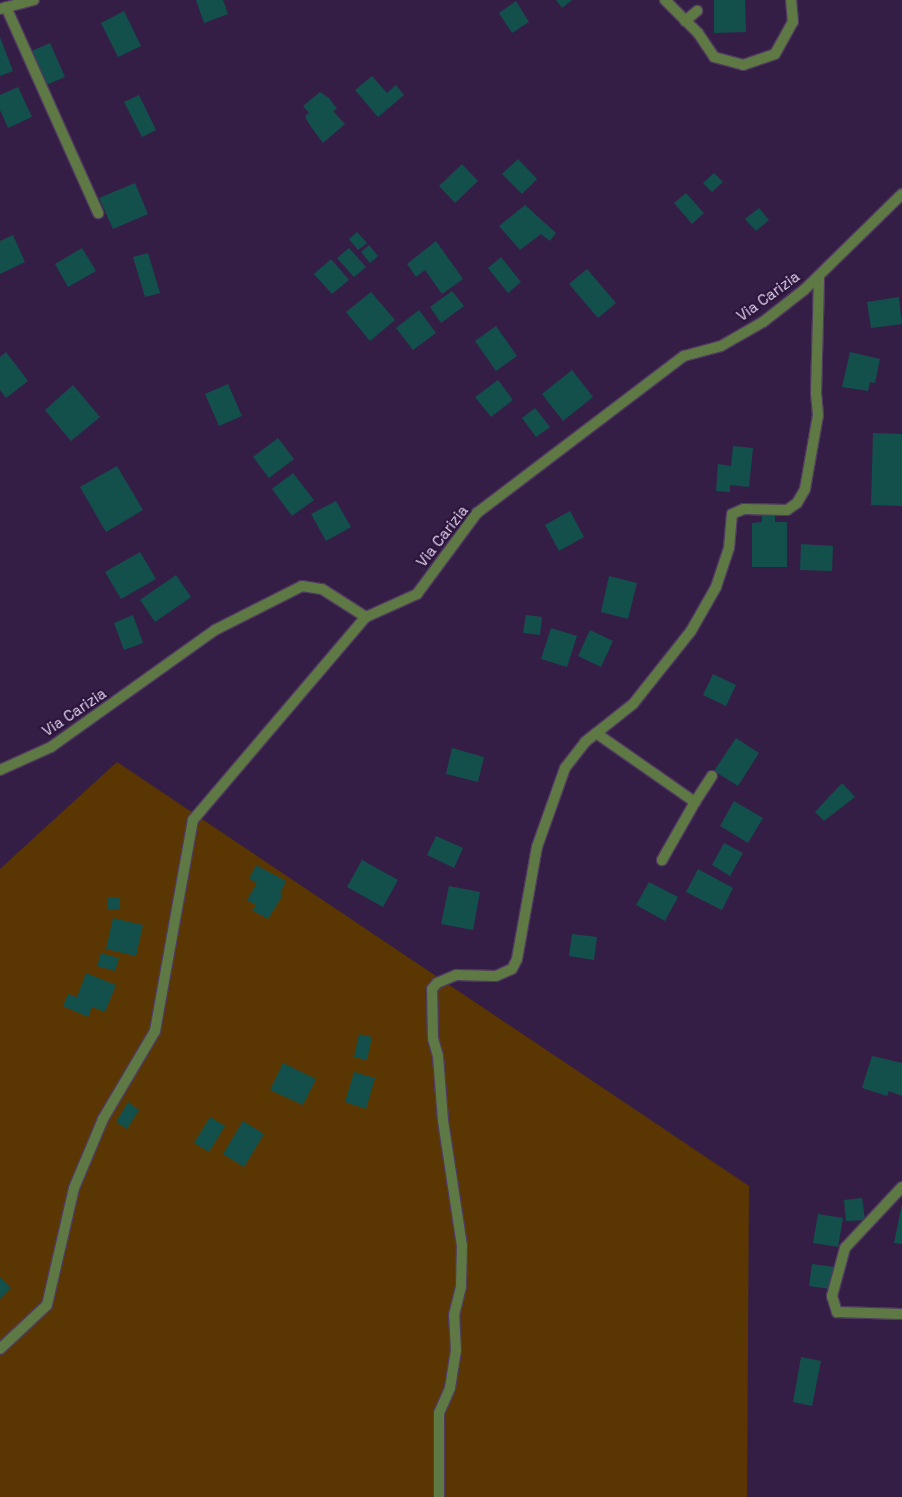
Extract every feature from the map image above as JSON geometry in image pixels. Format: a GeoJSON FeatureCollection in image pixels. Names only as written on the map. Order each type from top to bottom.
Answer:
{"type":"FeatureCollection","features":[{"type":"Feature","properties":{"kind":"street"},"geometry":{"type":"LineString","coordinates":[[34,0],[3,8],[98,213]]}},
{"type":"Feature","properties":{"kind":"street"},"geometry":{"type":"LineString","coordinates":[[665,0],[686,21],[714,57],[743,65],[775,54],[793,22],[791,0]]}},
{"type":"Feature","properties":{"kind":"street"},"geometry":{"type":"LineString","coordinates":[[686,21],[697,11]]}},
{"type":"Feature","properties":{"kind":"street","name":"Via Carizia"},"geometry":{"type":"LineString","coordinates":[[0,770],[51,747],[215,630],[302,586],[322,589],[366,617],[417,594],[477,513],[684,356],[720,346],[763,322],[819,276],[902,194]]}},
{"type":"Feature","properties":{"kind":"street"},"geometry":{"type":"LineString","coordinates":[[439,1497],[439,1414],[450,1388],[456,1351],[454,1315],[462,1286],[462,1246],[442,1112],[438,1056],[433,1039],[432,988],[437,983],[456,975],[496,976],[512,969],[517,959],[536,846],[565,768],[584,742],[633,704],[691,631],[716,587],[730,548],[732,514],[744,509],[787,510],[796,503],[805,489],[818,415],[816,394],[819,276]]}},
{"type":"Feature","properties":{"kind":"street"},"geometry":{"type":"LineString","coordinates":[[0,1349],[47,1305],[74,1188],[104,1119],[155,1031],[192,820],[250,757],[366,617]]}},
{"type":"Feature","properties":{"kind":"street"},"geometry":{"type":"LineString","coordinates":[[596,732],[695,802]]}},
{"type":"Feature","properties":{"kind":"street"},"geometry":{"type":"LineString","coordinates":[[662,860],[712,776]]}},
{"type":"Feature","properties":{"kind":"street"},"geometry":{"type":"LineString","coordinates":[[902,1187],[845,1248],[832,1296],[837,1312],[902,1314]]}},
{"type":"Feature","properties":{"kind":"shaded area"},"geometry":{"type":"Polygon","coordinates":[[[117,762],[749,1186],[747,1497],[0,1497],[0,869],[117,762]]]}},
{"type":"Feature","properties":{"kind":"building"},"geometry":{"type":"Polygon","coordinates":[[[196,0],[223,0],[228,14],[204,23],[196,0]]]}},
{"type":"Feature","properties":{"kind":"building"},"geometry":{"type":"Polygon","coordinates":[[[556,0],[572,0],[562,8],[556,0]]]}},
{"type":"Feature","properties":{"kind":"building"},"geometry":{"type":"Polygon","coordinates":[[[714,0],[745,0],[746,32],[714,33],[714,0]]]}},
{"type":"Feature","properties":{"kind":"building"},"geometry":{"type":"Polygon","coordinates":[[[516,1],[529,22],[512,33],[499,13],[516,1]]]}},
{"type":"Feature","properties":{"kind":"building"},"geometry":{"type":"Polygon","coordinates":[[[124,11],[141,46],[118,57],[101,23],[124,11]]]}},
{"type":"Feature","properties":{"kind":"building"},"geometry":{"type":"Polygon","coordinates":[[[0,37],[13,71],[0,76],[0,37]]]}},
{"type":"Feature","properties":{"kind":"building"},"geometry":{"type":"Polygon","coordinates":[[[50,43],[65,77],[44,86],[29,52],[50,43]]]}},
{"type":"Feature","properties":{"kind":"building"},"geometry":{"type":"Polygon","coordinates":[[[372,76],[387,93],[396,85],[404,95],[378,117],[355,90],[372,76]]]}},
{"type":"Feature","properties":{"kind":"building"},"geometry":{"type":"Polygon","coordinates":[[[18,87],[32,117],[8,128],[0,110],[0,95],[18,87]]]}},
{"type":"Feature","properties":{"kind":"building"},"geometry":{"type":"Polygon","coordinates":[[[320,92],[329,98],[337,109],[333,111],[345,124],[323,143],[309,124],[305,116],[309,113],[303,106],[320,92]]]}},
{"type":"Feature","properties":{"kind":"building"},"geometry":{"type":"Polygon","coordinates":[[[139,95],[156,130],[142,137],[124,102],[139,95]]]}},
{"type":"Feature","properties":{"kind":"building"},"geometry":{"type":"Polygon","coordinates":[[[518,159],[537,179],[522,194],[502,174],[518,159]]]}},
{"type":"Feature","properties":{"kind":"building"},"geometry":{"type":"Polygon","coordinates":[[[462,164],[478,181],[455,203],[439,186],[462,164]]]}},
{"type":"Feature","properties":{"kind":"building"},"geometry":{"type":"Polygon","coordinates":[[[714,173],[723,182],[712,192],[703,183],[714,173]]]}},
{"type":"Feature","properties":{"kind":"building"},"geometry":{"type":"Polygon","coordinates":[[[135,183],[148,214],[113,229],[99,198],[135,183]]]}},
{"type":"Feature","properties":{"kind":"building"},"geometry":{"type":"Polygon","coordinates":[[[686,193],[704,213],[692,224],[674,203],[686,193]]]}},
{"type":"Feature","properties":{"kind":"building"},"geometry":{"type":"Polygon","coordinates":[[[525,205],[556,233],[550,241],[541,234],[520,250],[499,226],[525,205]]]}},
{"type":"Feature","properties":{"kind":"building"},"geometry":{"type":"Polygon","coordinates":[[[759,208],[769,220],[756,231],[745,219],[759,208]]]}},
{"type":"Feature","properties":{"kind":"building"},"geometry":{"type":"Polygon","coordinates":[[[357,232],[367,243],[358,250],[349,239],[357,232]]]}},
{"type":"Feature","properties":{"kind":"building"},"geometry":{"type":"Polygon","coordinates":[[[13,235],[25,262],[0,274],[0,241],[13,235]]]}},
{"type":"Feature","properties":{"kind":"building"},"geometry":{"type":"Polygon","coordinates":[[[436,241],[463,279],[442,294],[425,270],[416,277],[407,264],[436,241]]]}},
{"type":"Feature","properties":{"kind":"building"},"geometry":{"type":"Polygon","coordinates":[[[369,245],[378,256],[370,263],[361,252],[369,245]]]}},
{"type":"Feature","properties":{"kind":"building"},"geometry":{"type":"Polygon","coordinates":[[[82,248],[96,271],[68,287],[55,264],[82,248]]]}},
{"type":"Feature","properties":{"kind":"building"},"geometry":{"type":"Polygon","coordinates":[[[349,248],[366,267],[354,277],[337,258],[349,248]]]}},
{"type":"Feature","properties":{"kind":"building"},"geometry":{"type":"Polygon","coordinates":[[[148,253],[160,293],[145,297],[133,257],[148,253]]]}},
{"type":"Feature","properties":{"kind":"building"},"geometry":{"type":"Polygon","coordinates":[[[501,257],[521,282],[508,293],[488,268],[501,257]]]}},
{"type":"Feature","properties":{"kind":"building"},"geometry":{"type":"Polygon","coordinates":[[[331,259],[349,280],[332,294],[314,274],[331,259]]]}},
{"type":"Feature","properties":{"kind":"building"},"geometry":{"type":"Polygon","coordinates":[[[587,269],[616,303],[598,318],[569,284],[587,269]]]}},
{"type":"Feature","properties":{"kind":"building"},"geometry":{"type":"Polygon","coordinates":[[[452,291],[464,306],[441,323],[430,307],[452,291]]]}},
{"type":"Feature","properties":{"kind":"building"},"geometry":{"type":"Polygon","coordinates":[[[371,292],[395,320],[370,341],[346,312],[371,292]]]}},
{"type":"Feature","properties":{"kind":"building"},"geometry":{"type":"Polygon","coordinates":[[[899,297],[902,324],[871,328],[867,302],[899,297]]]}},
{"type":"Feature","properties":{"kind":"building"},"geometry":{"type":"Polygon","coordinates":[[[419,310],[436,333],[413,350],[396,328],[419,310]]]}},
{"type":"Feature","properties":{"kind":"building"},"geometry":{"type":"Polygon","coordinates":[[[496,326],[517,356],[496,371],[475,341],[496,326]]]}},
{"type":"Feature","properties":{"kind":"building"},"geometry":{"type":"Polygon","coordinates":[[[6,352],[28,381],[6,398],[0,390],[0,357],[6,352]]]}},
{"type":"Feature","properties":{"kind":"building"},"geometry":{"type":"Polygon","coordinates":[[[850,352],[880,359],[875,383],[870,382],[868,391],[842,387],[850,352]]]}},
{"type":"Feature","properties":{"kind":"building"},"geometry":{"type":"Polygon","coordinates":[[[572,370],[593,397],[563,421],[542,394],[572,370]]]}},
{"type":"Feature","properties":{"kind":"building"},"geometry":{"type":"Polygon","coordinates":[[[498,380],[513,400],[491,417],[475,397],[498,380]]]}},
{"type":"Feature","properties":{"kind":"building"},"geometry":{"type":"Polygon","coordinates":[[[228,384],[242,416],[219,426],[205,394],[228,384]]]}},
{"type":"Feature","properties":{"kind":"building"},"geometry":{"type":"Polygon","coordinates":[[[73,385],[100,417],[71,441],[45,410],[73,385]]]}},
{"type":"Feature","properties":{"kind":"building"},"geometry":{"type":"Polygon","coordinates":[[[535,408],[550,427],[536,437],[522,418],[535,408]]]}},
{"type":"Feature","properties":{"kind":"building"},"geometry":{"type":"Polygon","coordinates":[[[873,433],[902,434],[902,506],[871,505],[873,433]]]}},
{"type":"Feature","properties":{"kind":"building"},"geometry":{"type":"Polygon","coordinates":[[[278,438],[294,459],[269,478],[253,457],[278,438]]]}},
{"type":"Feature","properties":{"kind":"building"},"geometry":{"type":"Polygon","coordinates":[[[733,446],[753,448],[749,487],[730,485],[730,492],[716,491],[718,464],[731,466],[733,446]]]}},
{"type":"Feature","properties":{"kind":"building"},"geometry":{"type":"Polygon","coordinates":[[[117,466],[143,510],[106,532],[80,487],[117,466]]]}},
{"type":"Feature","properties":{"kind":"building"},"geometry":{"type":"Polygon","coordinates":[[[293,473],[314,500],[292,516],[272,489],[293,473]]]}},
{"type":"Feature","properties":{"kind":"building"},"geometry":{"type":"Polygon","coordinates":[[[336,501],[351,527],[326,541],[311,514],[336,501]]]}},
{"type":"Feature","properties":{"kind":"building"},"geometry":{"type":"Polygon","coordinates":[[[570,511],[584,537],[559,551],[545,525],[570,511]]]}},
{"type":"Feature","properties":{"kind":"building"},"geometry":{"type":"Polygon","coordinates":[[[762,512],[775,512],[775,522],[787,522],[787,567],[752,567],[752,523],[762,522],[762,512]]]}},
{"type":"Feature","properties":{"kind":"building"},"geometry":{"type":"Polygon","coordinates":[[[801,544],[833,546],[832,571],[800,570],[801,544]]]}},
{"type":"Feature","properties":{"kind":"building"},"geometry":{"type":"Polygon","coordinates":[[[140,552],[156,579],[121,599],[105,572],[140,552]]]}},
{"type":"Feature","properties":{"kind":"building"},"geometry":{"type":"Polygon","coordinates":[[[176,575],[191,597],[155,622],[140,600],[176,575]]]}},
{"type":"Feature","properties":{"kind":"building"},"geometry":{"type":"Polygon","coordinates":[[[609,576],[637,583],[628,619],[601,612],[609,576]]]}},
{"type":"Feature","properties":{"kind":"building"},"geometry":{"type":"Polygon","coordinates":[[[133,615],[143,643],[124,650],[114,623],[133,615]]]}},
{"type":"Feature","properties":{"kind":"building"},"geometry":{"type":"Polygon","coordinates":[[[526,615],[542,617],[540,635],[523,633],[526,615]]]}},
{"type":"Feature","properties":{"kind":"building"},"geometry":{"type":"Polygon","coordinates":[[[551,628],[577,636],[567,667],[541,659],[551,628]]]}},
{"type":"Feature","properties":{"kind":"building"},"geometry":{"type":"Polygon","coordinates":[[[590,630],[613,641],[601,667],[578,656],[590,630]]]}},
{"type":"Feature","properties":{"kind":"building"},"geometry":{"type":"Polygon","coordinates":[[[713,674],[736,685],[726,706],[703,695],[713,674]]]}},
{"type":"Feature","properties":{"kind":"building"},"geometry":{"type":"Polygon","coordinates":[[[736,738],[759,753],[738,786],[714,771],[736,738]]]}},
{"type":"Feature","properties":{"kind":"building"},"geometry":{"type":"Polygon","coordinates":[[[452,748],[484,757],[478,782],[446,774],[452,748]]]}},
{"type":"Feature","properties":{"kind":"building"},"geometry":{"type":"Polygon","coordinates":[[[842,783],[855,797],[824,821],[815,812],[842,783]]]}},
{"type":"Feature","properties":{"kind":"building"},"geometry":{"type":"Polygon","coordinates":[[[734,801],[763,818],[748,843],[720,826],[734,801]]]}},
{"type":"Feature","properties":{"kind":"building"},"geometry":{"type":"Polygon","coordinates":[[[436,836],[463,848],[454,868],[427,855],[436,836]]]}},
{"type":"Feature","properties":{"kind":"building"},"geometry":{"type":"Polygon","coordinates":[[[724,843],[743,853],[730,876],[712,865],[724,843]]]}},
{"type":"Feature","properties":{"kind":"building"},"geometry":{"type":"Polygon","coordinates":[[[362,860],[398,880],[383,907],[347,887],[362,860]]]}},
{"type":"Feature","properties":{"kind":"building"},"geometry":{"type":"Polygon","coordinates":[[[256,865],[286,881],[280,894],[283,895],[268,919],[252,910],[256,905],[247,900],[257,883],[249,879],[256,865]]]}},
{"type":"Feature","properties":{"kind":"building"},"geometry":{"type":"Polygon","coordinates":[[[698,869],[733,888],[722,910],[686,892],[698,869]]]}},
{"type":"Feature","properties":{"kind":"building"},"geometry":{"type":"Polygon","coordinates":[[[649,882],[678,897],[665,921],[636,905],[649,882]]]}},
{"type":"Feature","properties":{"kind":"building"},"geometry":{"type":"Polygon","coordinates":[[[449,886],[480,892],[473,930],[441,924],[449,886]]]}},
{"type":"Feature","properties":{"kind":"building"},"geometry":{"type":"Polygon","coordinates":[[[108,897],[120,897],[120,909],[107,909],[108,897]]]}},
{"type":"Feature","properties":{"kind":"building"},"geometry":{"type":"Polygon","coordinates":[[[113,918],[143,925],[136,956],[106,949],[113,918]]]}},
{"type":"Feature","properties":{"kind":"building"},"geometry":{"type":"Polygon","coordinates":[[[572,934],[597,937],[594,960],[569,956],[572,934]]]}},
{"type":"Feature","properties":{"kind":"building"},"geometry":{"type":"Polygon","coordinates":[[[101,953],[119,958],[115,971],[97,966],[101,953]]]}},
{"type":"Feature","properties":{"kind":"building"},"geometry":{"type":"Polygon","coordinates":[[[86,973],[116,985],[105,1012],[92,1007],[88,1017],[63,1006],[68,994],[77,997],[86,973]]]}},
{"type":"Feature","properties":{"kind":"building"},"geometry":{"type":"Polygon","coordinates":[[[359,1034],[372,1037],[367,1060],[354,1057],[359,1034]]]}},
{"type":"Feature","properties":{"kind":"building"},"geometry":{"type":"Polygon","coordinates":[[[872,1056],[902,1063],[902,1096],[889,1091],[887,1096],[862,1088],[872,1056]]]}},
{"type":"Feature","properties":{"kind":"building"},"geometry":{"type":"Polygon","coordinates":[[[283,1063],[316,1079],[303,1105],[270,1090],[283,1063]]]}},
{"type":"Feature","properties":{"kind":"building"},"geometry":{"type":"Polygon","coordinates":[[[354,1072],[375,1078],[366,1109],[345,1102],[354,1072]]]}},
{"type":"Feature","properties":{"kind":"building"},"geometry":{"type":"Polygon","coordinates":[[[128,1102],[139,1110],[127,1129],[116,1122],[128,1102]]]}},
{"type":"Feature","properties":{"kind":"building"},"geometry":{"type":"Polygon","coordinates":[[[210,1117],[225,1126],[209,1152],[194,1143],[210,1117]]]}},
{"type":"Feature","properties":{"kind":"building"},"geometry":{"type":"Polygon","coordinates":[[[243,1121],[264,1134],[244,1167],[223,1154],[243,1121]]]}},
{"type":"Feature","properties":{"kind":"building"},"geometry":{"type":"Polygon","coordinates":[[[862,1198],[865,1220],[846,1221],[844,1200],[862,1198]]]}},
{"type":"Feature","properties":{"kind":"building"},"geometry":{"type":"Polygon","coordinates":[[[902,1204],[902,1244],[894,1243],[902,1204]]]}},
{"type":"Feature","properties":{"kind":"building"},"geometry":{"type":"Polygon","coordinates":[[[818,1214],[843,1218],[838,1247],[813,1243],[818,1214]]]}},
{"type":"Feature","properties":{"kind":"building"},"geometry":{"type":"Polygon","coordinates":[[[812,1264],[834,1267],[831,1289],[809,1286],[812,1264]]]}},
{"type":"Feature","properties":{"kind":"building"},"geometry":{"type":"Polygon","coordinates":[[[0,1277],[11,1288],[0,1299],[0,1277]]]}},
{"type":"Feature","properties":{"kind":"building"},"geometry":{"type":"Polygon","coordinates":[[[801,1357],[821,1361],[812,1406],[793,1402],[801,1357]]]}}]}
